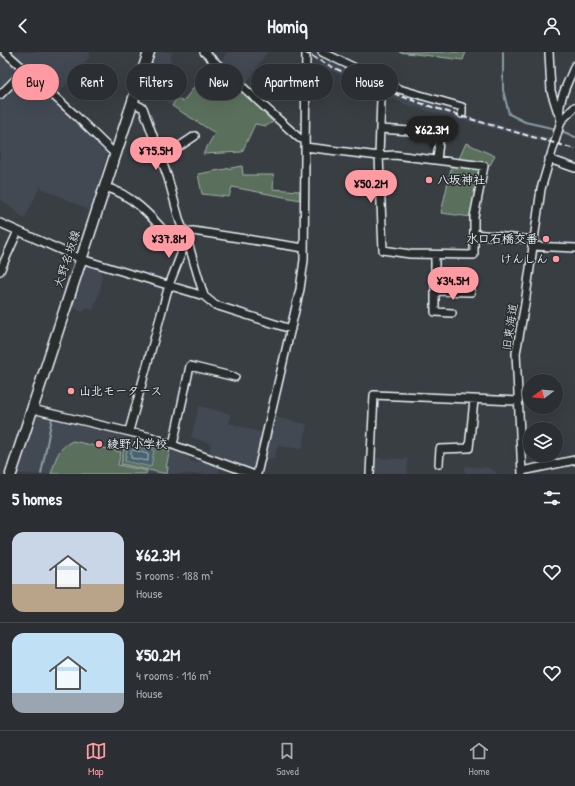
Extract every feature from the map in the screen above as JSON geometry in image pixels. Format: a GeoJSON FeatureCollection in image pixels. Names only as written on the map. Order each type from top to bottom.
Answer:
{"type":"FeatureCollection","features":[{"type":"Feature","properties":{"kind":"main road","name":"大野名坂線"},"geometry":{"type":"LineString","coordinates":[[11,474],[149,52]]}},
{"type":"Feature","properties":{"kind":"street"},"geometry":{"type":"LineString","coordinates":[[5,52],[18,64]]}},
{"type":"Feature","properties":{"kind":"street"},"geometry":{"type":"LineString","coordinates":[[204,52],[305,143],[379,156],[394,155],[484,166],[474,217],[474,255],[435,256],[383,250],[379,156],[381,100]]}},
{"type":"Feature","properties":{"kind":"street"},"geometry":{"type":"LineString","coordinates":[[257,474],[300,289],[304,248],[306,52]]}},
{"type":"Feature","properties":{"kind":"street"},"geometry":{"type":"LineString","coordinates":[[322,52],[399,89],[462,107],[462,114]]}},
{"type":"Feature","properties":{"kind":"street"},"geometry":{"type":"LineString","coordinates":[[549,52],[551,91],[559,123]]}},
{"type":"Feature","properties":{"kind":"street","name":"旧東海道"},"geometry":{"type":"LineString","coordinates":[[522,472],[516,353],[525,304],[541,189],[559,123],[560,105],[575,65]]}},
{"type":"Feature","properties":{"kind":"street"},"geometry":{"type":"LineString","coordinates":[[0,95],[12,83]]}},
{"type":"Feature","properties":{"kind":"street"},"geometry":{"type":"LineString","coordinates":[[57,100],[115,154]]}},
{"type":"Feature","properties":{"kind":"street"},"geometry":{"type":"LineString","coordinates":[[132,102],[143,108],[162,158],[204,296]]}},
{"type":"Feature","properties":{"kind":"street"},"geometry":{"type":"LineString","coordinates":[[559,123],[575,107]]}},
{"type":"Feature","properties":{"kind":"street"},"geometry":{"type":"LineString","coordinates":[[380,129],[440,133],[437,160]]}},
{"type":"Feature","properties":{"kind":"street"},"geometry":{"type":"LineString","coordinates":[[162,158],[195,136]]}},
{"type":"Feature","properties":{"kind":"street"},"geometry":{"type":"LineString","coordinates":[[549,159],[575,168]]}},
{"type":"Feature","properties":{"kind":"street"},"geometry":{"type":"LineString","coordinates":[[104,188],[122,194],[134,203],[162,229],[182,251]]}},
{"type":"Feature","properties":{"kind":"street"},"geometry":{"type":"LineString","coordinates":[[0,223],[81,259],[204,296],[216,304],[291,329]]}},
{"type":"Feature","properties":{"kind":"street"},"geometry":{"type":"LineString","coordinates":[[0,271],[18,231]]}},
{"type":"Feature","properties":{"kind":"street"},"geometry":{"type":"LineString","coordinates":[[129,431],[169,286],[186,236],[193,231],[304,248]]}},
{"type":"Feature","properties":{"kind":"street"},"geometry":{"type":"LineString","coordinates":[[474,234],[575,248]]}},
{"type":"Feature","properties":{"kind":"street"},"geometry":{"type":"LineString","coordinates":[[435,256],[435,312],[452,313]]}},
{"type":"Feature","properties":{"kind":"street"},"geometry":{"type":"LineString","coordinates":[[435,291],[471,292]]}},
{"type":"Feature","properties":{"kind":"street"},"geometry":{"type":"LineString","coordinates":[[173,445],[190,366],[235,377]]}},
{"type":"Feature","properties":{"kind":"street"},"geometry":{"type":"LineString","coordinates":[[225,384],[227,376]]}},
{"type":"Feature","properties":{"kind":"street"},"geometry":{"type":"LineString","coordinates":[[370,474],[374,395],[518,401]]}},
{"type":"Feature","properties":{"kind":"street"},"geometry":{"type":"LineString","coordinates":[[439,464],[440,449],[468,448],[474,400]]}},
{"type":"Feature","properties":{"kind":"street"},"geometry":{"type":"LineString","coordinates":[[32,409],[129,431],[173,445],[252,474]]}},
{"type":"Feature","properties":{"kind":"street"},"geometry":{"type":"LineString","coordinates":[[522,472],[575,460]]}},
{"type":"Feature","properties":{"kind":"shaded area"},"geometry":{"type":"Polygon","coordinates":[[[0,52],[14,64],[12,64],[12,75],[0,88],[0,52]]]}},
{"type":"Feature","properties":{"kind":"shaded area"},"geometry":{"type":"Polygon","coordinates":[[[9,52],[90,52],[89,58],[84,64],[67,64],[67,83],[59,93],[59,64],[22,64],[9,52]]]}},
{"type":"Feature","properties":{"kind":"shaded area"},"geometry":{"type":"Polygon","coordinates":[[[156,52],[172,52],[169,64],[152,64],[156,52]]]}},
{"type":"Feature","properties":{"kind":"shaded area"},"geometry":{"type":"Polygon","coordinates":[[[227,52],[267,52],[259,64],[251,64],[251,77],[245,86],[243,84],[243,64],[220,63],[227,52]]]}},
{"type":"Feature","properties":{"kind":"shaded area"},"geometry":{"type":"Polygon","coordinates":[[[309,52],[341,68],[341,75],[333,71],[333,64],[319,64],[309,59],[309,52]]]}},
{"type":"Feature","properties":{"kind":"shaded area"},"geometry":{"type":"Polygon","coordinates":[[[12,88],[12,100],[53,100],[107,153],[91,211],[40,187],[24,219],[0,198],[0,99],[12,88]]]}},
{"type":"Feature","properties":{"kind":"shaded area"},"geometry":{"type":"Polygon","coordinates":[[[398,93],[461,114],[551,139],[550,144],[410,106],[396,100],[398,100],[398,93]]]}},
{"type":"Feature","properties":{"kind":"shaded area"},"geometry":{"type":"Polygon","coordinates":[[[164,100],[175,100],[172,106],[164,100]]]}},
{"type":"Feature","properties":{"kind":"shaded area"},"geometry":{"type":"Polygon","coordinates":[[[86,265],[101,269],[101,287],[93,310],[86,308],[83,312],[70,307],[86,265]]]}},
{"type":"Feature","properties":{"kind":"shaded area"},"geometry":{"type":"Polygon","coordinates":[[[199,406],[231,414],[229,423],[263,433],[254,469],[252,471],[209,454],[211,444],[191,437],[199,406]]]}},
{"type":"Feature","properties":{"kind":"shaded area"},"geometry":{"type":"Polygon","coordinates":[[[39,415],[51,418],[40,474],[16,474],[35,416],[39,415]]]}},
{"type":"Feature","properties":{"kind":"shaded area"},"geometry":{"type":"Polygon","coordinates":[[[274,417],[307,424],[302,449],[278,446],[274,459],[264,458],[274,417]]]}},
{"type":"Feature","properties":{"kind":"shaded area","name":"綾野小学校"},"geometry":{"type":"Polygon","coordinates":[[[52,418],[172,450],[188,456],[191,461],[197,463],[200,460],[220,467],[219,474],[41,474],[52,418]]]}},
{"type":"Feature","properties":{"kind":"shaded area"},"geometry":{"type":"Polygon","coordinates":[[[375,458],[408,459],[407,474],[374,474],[375,458]]]}},
{"type":"Feature","properties":{"kind":"shaded area"},"geometry":{"type":"Polygon","coordinates":[[[465,466],[490,468],[497,474],[465,474],[465,466]]]}},
{"type":"Feature","properties":{"kind":"green space"},"geometry":{"type":"Polygon","coordinates":[[[399,52],[466,52],[463,60],[399,52]]]}},
{"type":"Feature","properties":{"kind":"green space"},"geometry":{"type":"Polygon","coordinates":[[[195,86],[195,100],[243,100],[243,93],[273,122],[266,126],[255,124],[242,152],[203,154],[215,133],[172,106],[176,100],[183,102],[187,100],[187,96],[195,86]]]}},
{"type":"Feature","properties":{"kind":"green space"},"geometry":{"type":"Polygon","coordinates":[[[466,143],[495,156],[490,165],[458,161],[466,143]]]}},
{"type":"Feature","properties":{"kind":"green space"},"geometry":{"type":"Polygon","coordinates":[[[452,164],[479,168],[481,171],[471,217],[441,213],[452,164]]]}},
{"type":"Feature","properties":{"kind":"green space"},"geometry":{"type":"Polygon","coordinates":[[[242,166],[243,175],[274,175],[273,189],[300,191],[300,200],[232,187],[229,197],[202,194],[198,174],[242,166]]]}},
{"type":"Feature","properties":{"kind":"green space"},"geometry":{"type":"Polygon","coordinates":[[[73,441],[121,452],[118,465],[147,471],[146,474],[51,474],[60,451],[73,441]]]}},
{"type":"Feature","properties":{"kind":"green space"},"geometry":{"type":"Polygon","coordinates":[[[125,442],[170,450],[166,467],[168,467],[167,474],[121,464],[125,442]]]}},
{"type":"Feature","properties":{"kind":"water"},"geometry":{"type":"Polygon","coordinates":[[[128,445],[154,450],[151,467],[125,461],[128,445]]]}},
{"type":"Feature","properties":{"kind":"waterway"},"geometry":{"type":"LineString","coordinates":[[503,52],[503,90],[509,114],[525,122],[556,129]]}},
{"type":"Feature","properties":{"kind":"waterway"},"geometry":{"type":"LineString","coordinates":[[560,130],[575,137]]}},
{"type":"Feature","properties":{"kind":"waterway"},"geometry":{"type":"LineString","coordinates":[[41,474],[52,418]]}},
{"type":"Feature","properties":{"kind":"railway"},"geometry":{"type":"LineString","coordinates":[[304,52],[336,69],[403,97],[471,119],[575,149]]}},
{"type":"Feature","properties":{"kind":"place","name":"八坂神社"},"geometry":{"type":"Point","coordinates":[429,180]}},
{"type":"Feature","properties":{"kind":"place","name":"水口石橋交番"},"geometry":{"type":"Point","coordinates":[546,239]}},
{"type":"Feature","properties":{"kind":"place","name":"けんしん"},"geometry":{"type":"Point","coordinates":[556,259]}},
{"type":"Feature","properties":{"kind":"place","name":"山北モータース"},"geometry":{"type":"Point","coordinates":[71,391]}},
{"type":"Feature","properties":{"kind":"place","name":"綾野小学校"},"geometry":{"type":"Point","coordinates":[99,444]}}]}
